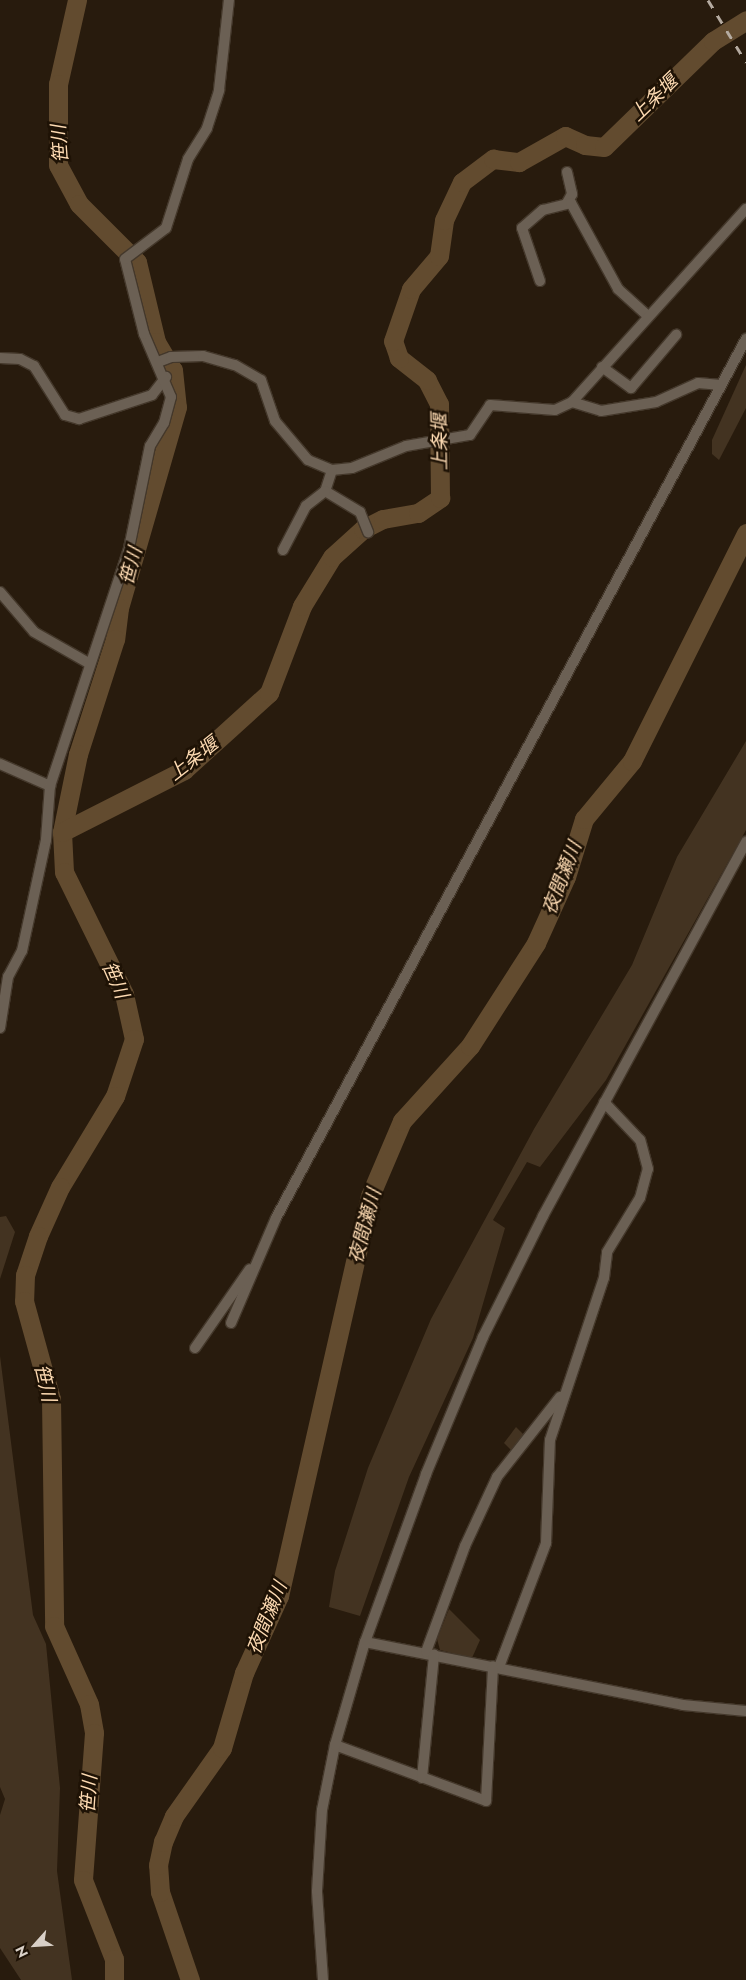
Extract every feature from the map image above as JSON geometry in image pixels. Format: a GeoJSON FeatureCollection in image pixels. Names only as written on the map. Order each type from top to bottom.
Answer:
{"type":"FeatureCollection","features":[{"type":"Feature","properties":{"kind":"street"},"geometry":{"type":"LineString","coordinates":[[0,1028],[8,977],[22,951],[46,840],[50,786],[129,548],[150,446],[166,414],[171,397],[166,378],[144,334],[130,256],[166,228],[188,159],[207,128],[219,90],[229,0]]}},
{"type":"Feature","properties":{"kind":"street"},"geometry":{"type":"LineString","coordinates":[[567,172],[572,194],[567,203]]}},
{"type":"Feature","properties":{"kind":"street"},"geometry":{"type":"LineString","coordinates":[[540,281],[522,228],[543,210],[571,203],[618,289],[646,314]]}},
{"type":"Feature","properties":{"kind":"street"},"geometry":{"type":"LineString","coordinates":[[159,362],[171,357],[203,356],[236,365],[261,380],[287,441],[308,460],[332,470],[435,440],[455,439],[470,435],[490,406],[555,410],[572,402],[646,314],[710,252],[746,209]]}},
{"type":"Feature","properties":{"kind":"street"},"geometry":{"type":"LineString","coordinates":[[602,367],[631,388],[676,335]]}},
{"type":"Feature","properties":{"kind":"street"},"geometry":{"type":"LineString","coordinates":[[231,1323],[276,1218],[746,339]]}},
{"type":"Feature","properties":{"kind":"street"},"geometry":{"type":"LineString","coordinates":[[0,358],[20,359],[34,366],[65,415],[79,419],[152,395],[166,378]]}},
{"type":"Feature","properties":{"kind":"street"},"geometry":{"type":"LineString","coordinates":[[572,402],[602,411],[656,402],[698,383],[721,385]]}},
{"type":"Feature","properties":{"kind":"street"},"geometry":{"type":"LineString","coordinates":[[283,550],[306,506],[325,491],[332,470]]}},
{"type":"Feature","properties":{"kind":"street"},"geometry":{"type":"LineString","coordinates":[[325,491],[360,512],[368,532]]}},
{"type":"Feature","properties":{"kind":"street"},"geometry":{"type":"LineString","coordinates":[[0,592],[34,632],[90,664]]}},
{"type":"Feature","properties":{"kind":"street"},"geometry":{"type":"LineString","coordinates":[[0,764],[50,786]]}},
{"type":"Feature","properties":{"kind":"street"},"geometry":{"type":"LineString","coordinates":[[323,1980],[317,1891],[322,1810],[335,1745],[365,1642],[483,1337],[604,1102],[746,842]]}},
{"type":"Feature","properties":{"kind":"street"},"geometry":{"type":"LineString","coordinates":[[335,1745],[486,1802],[496,1667],[544,1550],[550,1440],[604,1278],[607,1252],[640,1198],[648,1169],[640,1140],[604,1102]]}},
{"type":"Feature","properties":{"kind":"street"},"geometry":{"type":"LineString","coordinates":[[196,1348],[257,1260]]}},
{"type":"Feature","properties":{"kind":"street"},"geometry":{"type":"LineString","coordinates":[[422,1778],[430,1654],[464,1546],[497,1477],[565,1392]]}},
{"type":"Feature","properties":{"kind":"street"},"geometry":{"type":"LineString","coordinates":[[365,1642],[703,1708],[746,1711]]}},
{"type":"Feature","properties":{"kind":"shaded area"},"geometry":{"type":"Polygon","coordinates":[[[746,365],[746,408],[719,460],[712,454],[712,440],[746,365]]]}},
{"type":"Feature","properties":{"kind":"shaded area"},"geometry":{"type":"Polygon","coordinates":[[[746,741],[746,830],[606,1080],[540,1167],[527,1162],[493,1220],[505,1228],[473,1338],[409,1477],[360,1616],[329,1607],[335,1571],[368,1468],[431,1319],[534,1129],[632,965],[677,857],[746,741]]]}},
{"type":"Feature","properties":{"kind":"shaded area"},"geometry":{"type":"Polygon","coordinates":[[[6,1216],[15,1232],[0,1279],[0,1217],[6,1216]]]}},
{"type":"Feature","properties":{"kind":"shaded area"},"geometry":{"type":"Polygon","coordinates":[[[0,1356],[33,1615],[46,1644],[60,1788],[57,1871],[72,1980],[21,1980],[0,1948],[0,1815],[5,1799],[0,1787],[0,1356]]]}},
{"type":"Feature","properties":{"kind":"shaded area"},"geometry":{"type":"Polygon","coordinates":[[[516,1427],[526,1437],[513,1452],[504,1443],[516,1427]]]}},
{"type":"Feature","properties":{"kind":"shaded area"},"geometry":{"type":"Polygon","coordinates":[[[449,1609],[480,1640],[472,1658],[440,1650],[437,1639],[449,1609]]]}},
{"type":"Feature","properties":{"kind":"waterway","name":"笹川"},"geometry":{"type":"LineString","coordinates":[[77,0],[58,84],[58,165],[79,204],[137,262],[156,342],[173,370],[177,407],[119,608],[115,639],[78,754],[62,832],[64,872],[124,994],[134,1039],[115,1096],[60,1187],[38,1236],[25,1275],[24,1301],[51,1399],[54,1626],[89,1704],[94,1733],[83,1880],[114,1959],[114,1980]]}},
{"type":"Feature","properties":{"kind":"waterway","name":"上条堰"},"geometry":{"type":"LineString","coordinates":[[62,832],[184,770],[269,693],[302,606],[332,557],[363,529],[383,519],[418,513],[440,498],[439,404],[427,380],[399,358],[393,341],[411,289],[439,256],[444,220],[462,182],[493,159],[519,162],[565,136],[585,145],[604,147],[713,41],[746,20]]}},
{"type":"Feature","properties":{"kind":"waterway","name":"夜間瀬川"},"geometry":{"type":"LineString","coordinates":[[190,1980],[160,1892],[158,1865],[163,1842],[174,1816],[222,1748],[244,1673],[279,1596],[370,1196],[402,1121],[470,1046],[536,943],[566,877],[584,819],[632,761],[746,533]]}},
{"type":"Feature","properties":{"kind":"railway"},"geometry":{"type":"LineString","coordinates":[[708,0],[746,62]]}}]}
